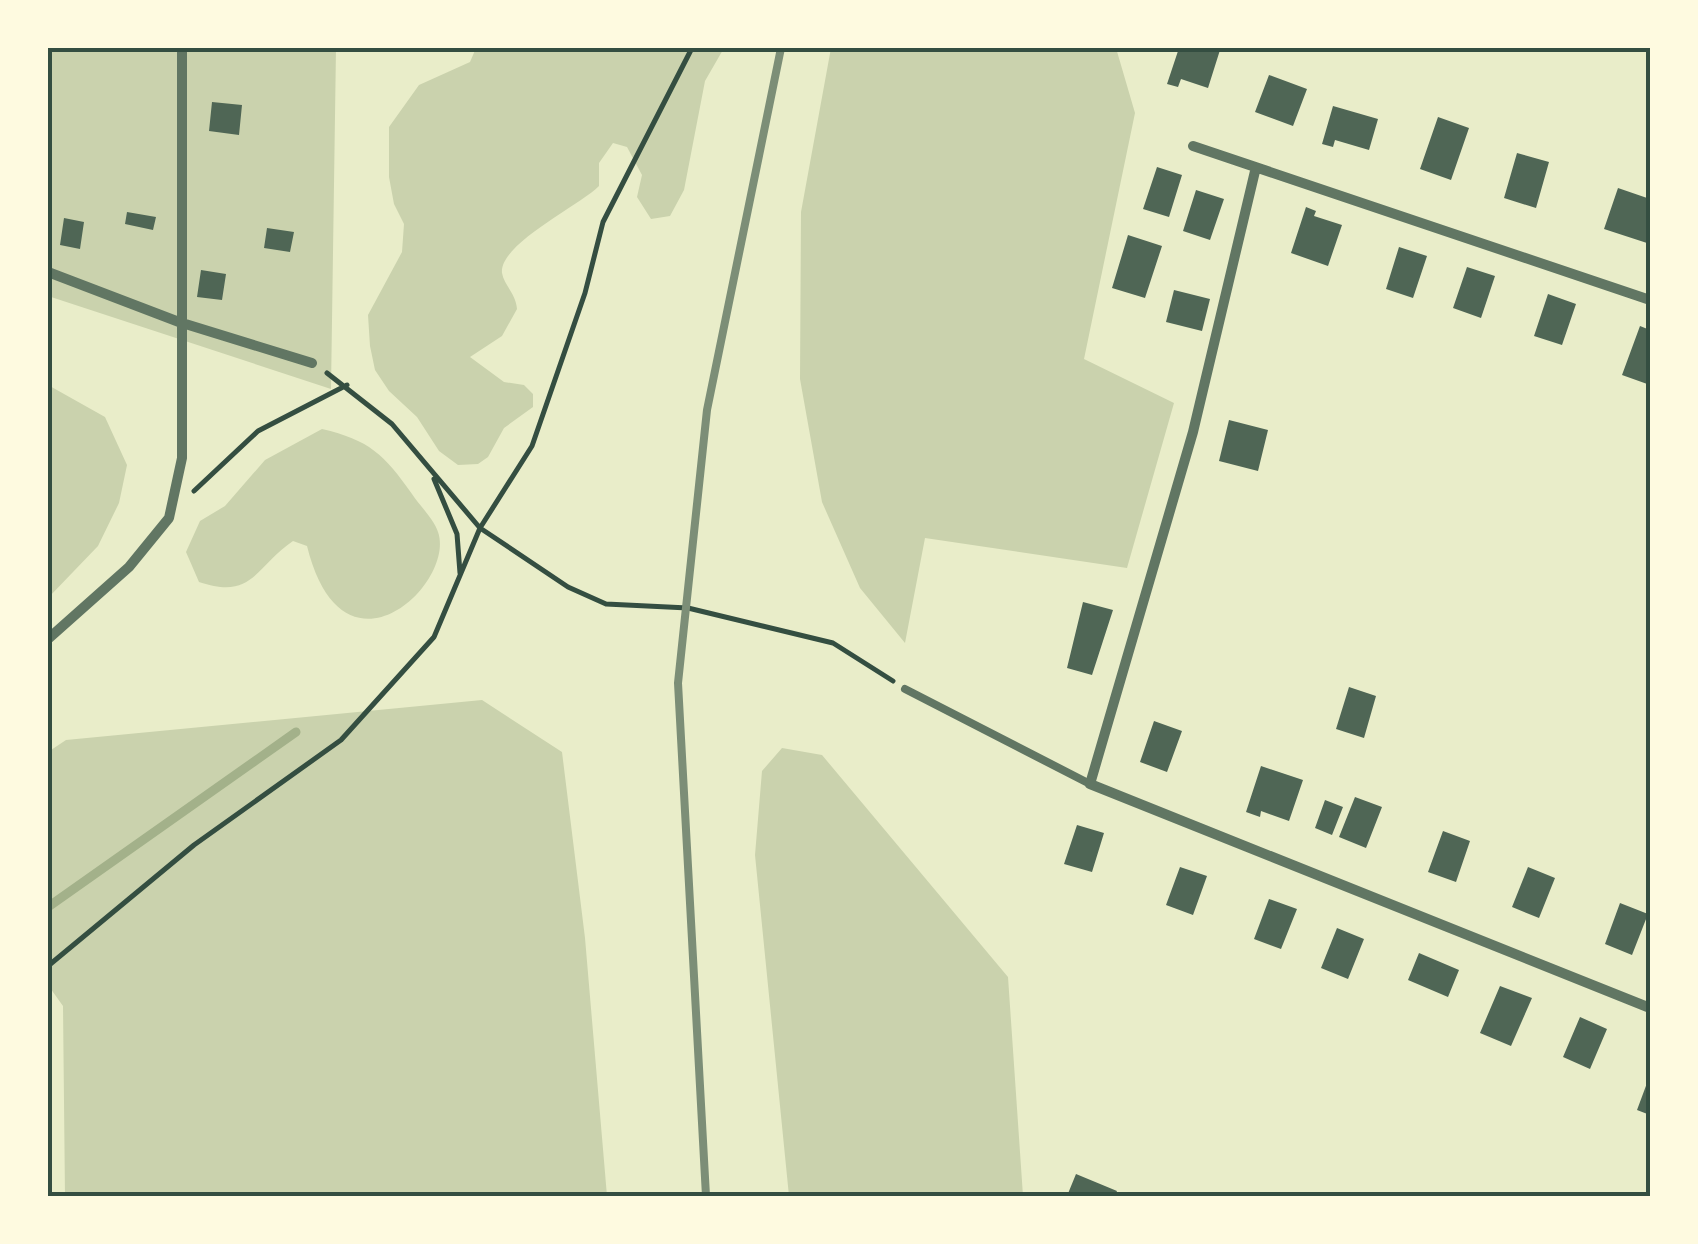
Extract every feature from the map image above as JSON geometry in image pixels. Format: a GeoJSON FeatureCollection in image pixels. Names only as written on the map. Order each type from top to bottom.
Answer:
{"type":"FeatureCollection","features":[{"type":"Feature","properties":{"kind":"street"},"geometry":{"type":"LineString","coordinates":[[48,640],[129,567],[169,518],[182,458],[182,48]]}},
{"type":"Feature","properties":{"kind":"street"},"geometry":{"type":"LineString","coordinates":[[1192,146],[1650,300]]}},
{"type":"Feature","properties":{"kind":"street"},"geometry":{"type":"LineString","coordinates":[[1256,167],[1193,432],[1090,784],[1650,1008]]}},
{"type":"Feature","properties":{"kind":"street"},"geometry":{"type":"LineString","coordinates":[[48,272],[179,322],[312,364]]}},
{"type":"Feature","properties":{"kind":"lane"},"geometry":{"type":"LineString","coordinates":[[905,689],[1090,784]]}},
{"type":"Feature","properties":{"kind":"path"},"geometry":{"type":"LineString","coordinates":[[48,966],[194,846],[340,740],[434,637],[480,528],[532,446],[585,294],[603,222],[692,48]]}},
{"type":"Feature","properties":{"kind":"path"},"geometry":{"type":"LineString","coordinates":[[312,364],[347,386],[392,424],[480,528],[568,587],[606,604],[688,608],[832,642],[905,689]]}},
{"type":"Feature","properties":{"kind":"path"},"geometry":{"type":"LineString","coordinates":[[169,518],[258,431],[347,386]]}},
{"type":"Feature","properties":{"kind":"path"},"geometry":{"type":"LineString","coordinates":[[433,476],[458,534],[460,574]]}},
{"type":"Feature","properties":{"kind":"green space"},"geometry":{"type":"Polygon","coordinates":[[[48,48],[336,48],[331,389],[48,296],[48,48]]]}},
{"type":"Feature","properties":{"kind":"green space"},"geometry":{"type":"Polygon","coordinates":[[[476,48],[724,48],[705,81],[684,190],[670,216],[651,219],[637,197],[642,175],[627,147],[613,143],[599,163],[599,186],[526,238],[504,262],[502,273],[517,309],[502,336],[470,357],[504,382],[524,385],[533,394],[533,407],[504,428],[488,457],[478,464],[458,465],[439,451],[417,417],[389,391],[375,370],[368,315],[402,252],[404,224],[394,204],[389,177],[389,127],[419,85],[470,62],[476,48]]]}},
{"type":"Feature","properties":{"kind":"green space"},"geometry":{"type":"Polygon","coordinates":[[[831,48],[1116,48],[1135,113],[1084,359],[1174,403],[1127,568],[925,538],[905,643],[860,588],[822,502],[800,379],[801,212],[831,48]]]}},
{"type":"Feature","properties":{"kind":"green space"},"geometry":{"type":"Polygon","coordinates":[[[48,385],[105,417],[127,465],[119,503],[98,546],[48,598],[48,385]]]}},
{"type":"Feature","properties":{"kind":"green space"},"geometry":{"type":"Polygon","coordinates":[[[322,429],[352,438],[384,459],[430,517],[438,532],[439,553],[430,576],[414,597],[393,612],[369,619],[345,612],[324,589],[307,546],[293,541],[242,584],[217,587],[199,582],[186,552],[200,521],[225,506],[265,460],[322,429]]]}},
{"type":"Feature","properties":{"kind":"green space"},"geometry":{"type":"Polygon","coordinates":[[[482,700],[562,752],[585,938],[607,1196],[65,1196],[63,1006],[48,985],[48,752],[66,740],[482,700]]]}},
{"type":"Feature","properties":{"kind":"green space"},"geometry":{"type":"Polygon","coordinates":[[[782,748],[822,755],[1008,977],[1023,1196],[789,1196],[755,855],[762,771],[782,748]]]}},
{"type":"Feature","properties":{"kind":"building"},"geometry":{"type":"Polygon","coordinates":[[[1179,48],[1220,50],[1208,88],[1181,79],[1178,87],[1167,84],[1179,48]]]}},
{"type":"Feature","properties":{"kind":"building"},"geometry":{"type":"Polygon","coordinates":[[[1269,75],[1307,89],[1293,126],[1255,112],[1269,75]]]}},
{"type":"Feature","properties":{"kind":"building"},"geometry":{"type":"Polygon","coordinates":[[[212,102],[242,105],[239,135],[209,131],[212,102]]]}},
{"type":"Feature","properties":{"kind":"building"},"geometry":{"type":"Polygon","coordinates":[[[1333,106],[1378,119],[1369,150],[1335,140],[1333,147],[1322,144],[1333,106]]]}},
{"type":"Feature","properties":{"kind":"building"},"geometry":{"type":"Polygon","coordinates":[[[1438,117],[1469,128],[1451,180],[1420,169],[1438,117]]]}},
{"type":"Feature","properties":{"kind":"building"},"geometry":{"type":"Polygon","coordinates":[[[1517,153],[1549,162],[1536,208],[1504,198],[1517,153]]]}},
{"type":"Feature","properties":{"kind":"building"},"geometry":{"type":"Polygon","coordinates":[[[1157,167],[1182,175],[1169,217],[1143,209],[1157,167]]]}},
{"type":"Feature","properties":{"kind":"building"},"geometry":{"type":"Polygon","coordinates":[[[1618,188],[1650,199],[1650,244],[1604,229],[1618,188]]]}},
{"type":"Feature","properties":{"kind":"building"},"geometry":{"type":"Polygon","coordinates":[[[1196,190],[1224,199],[1210,240],[1183,231],[1196,190]]]}},
{"type":"Feature","properties":{"kind":"building"},"geometry":{"type":"Polygon","coordinates":[[[1306,207],[1316,211],[1314,216],[1342,225],[1328,266],[1291,253],[1306,207]]]}},
{"type":"Feature","properties":{"kind":"building"},"geometry":{"type":"Polygon","coordinates":[[[127,212],[156,217],[153,230],[125,224],[127,212]]]}},
{"type":"Feature","properties":{"kind":"building"},"geometry":{"type":"Polygon","coordinates":[[[64,218],[84,222],[80,249],[60,245],[64,218]]]}},
{"type":"Feature","properties":{"kind":"building"},"geometry":{"type":"Polygon","coordinates":[[[267,228],[294,232],[290,252],[264,248],[267,228]]]}},
{"type":"Feature","properties":{"kind":"building"},"geometry":{"type":"Polygon","coordinates":[[[1128,235],[1162,246],[1145,298],[1112,288],[1128,235]]]}},
{"type":"Feature","properties":{"kind":"building"},"geometry":{"type":"Polygon","coordinates":[[[1399,247],[1427,256],[1413,298],[1386,289],[1399,247]]]}},
{"type":"Feature","properties":{"kind":"building"},"geometry":{"type":"Polygon","coordinates":[[[1467,267],[1495,276],[1481,318],[1453,308],[1467,267]]]}},
{"type":"Feature","properties":{"kind":"building"},"geometry":{"type":"Polygon","coordinates":[[[201,270],[226,274],[222,300],[197,297],[201,270]]]}},
{"type":"Feature","properties":{"kind":"building"},"geometry":{"type":"Polygon","coordinates":[[[1174,290],[1210,299],[1202,331],[1166,322],[1174,290]]]}},
{"type":"Feature","properties":{"kind":"building"},"geometry":{"type":"Polygon","coordinates":[[[1548,294],[1576,304],[1562,345],[1534,336],[1548,294]]]}},
{"type":"Feature","properties":{"kind":"building"},"geometry":{"type":"Polygon","coordinates":[[[1640,326],[1650,330],[1650,385],[1622,375],[1640,326]]]}},
{"type":"Feature","properties":{"kind":"building"},"geometry":{"type":"Polygon","coordinates":[[[1229,420],[1268,430],[1258,471],[1219,461],[1229,420]]]}},
{"type":"Feature","properties":{"kind":"building"},"geometry":{"type":"Polygon","coordinates":[[[1083,602],[1113,610],[1092,675],[1067,668],[1083,602]]]}},
{"type":"Feature","properties":{"kind":"building"},"geometry":{"type":"Polygon","coordinates":[[[1349,687],[1376,696],[1364,738],[1336,729],[1349,687]]]}},
{"type":"Feature","properties":{"kind":"building"},"geometry":{"type":"Polygon","coordinates":[[[1154,721],[1182,731],[1167,772],[1140,762],[1154,721]]]}},
{"type":"Feature","properties":{"kind":"building"},"geometry":{"type":"Polygon","coordinates":[[[1261,766],[1303,780],[1289,821],[1261,811],[1260,817],[1246,812],[1261,766]]]}},
{"type":"Feature","properties":{"kind":"building"},"geometry":{"type":"Polygon","coordinates":[[[1355,797],[1382,807],[1366,848],[1339,837],[1355,797]]]}},
{"type":"Feature","properties":{"kind":"building"},"geometry":{"type":"Polygon","coordinates":[[[1325,800],[1343,807],[1332,835],[1315,828],[1325,800]]]}},
{"type":"Feature","properties":{"kind":"building"},"geometry":{"type":"Polygon","coordinates":[[[1077,825],[1104,833],[1092,872],[1064,864],[1077,825]]]}},
{"type":"Feature","properties":{"kind":"building"},"geometry":{"type":"Polygon","coordinates":[[[1443,831],[1470,841],[1456,882],[1428,872],[1443,831]]]}},
{"type":"Feature","properties":{"kind":"building"},"geometry":{"type":"Polygon","coordinates":[[[1180,867],[1207,876],[1193,915],[1166,905],[1180,867]]]}},
{"type":"Feature","properties":{"kind":"building"},"geometry":{"type":"Polygon","coordinates":[[[1528,867],[1555,878],[1539,918],[1512,907],[1528,867]]]}},
{"type":"Feature","properties":{"kind":"building"},"geometry":{"type":"Polygon","coordinates":[[[1269,899],[1297,909],[1281,949],[1254,939],[1269,899]]]}},
{"type":"Feature","properties":{"kind":"building"},"geometry":{"type":"Polygon","coordinates":[[[1620,903],[1648,914],[1632,955],[1605,944],[1620,903]]]}},
{"type":"Feature","properties":{"kind":"building"},"geometry":{"type":"Polygon","coordinates":[[[1337,928],[1364,939],[1348,979],[1321,968],[1337,928]]]}},
{"type":"Feature","properties":{"kind":"building"},"geometry":{"type":"Polygon","coordinates":[[[1419,953],[1459,970],[1448,997],[1408,980],[1419,953]]]}},
{"type":"Feature","properties":{"kind":"building"},"geometry":{"type":"Polygon","coordinates":[[[1500,986],[1532,998],[1511,1046],[1480,1033],[1500,986]]]}},
{"type":"Feature","properties":{"kind":"building"},"geometry":{"type":"Polygon","coordinates":[[[1580,1017],[1607,1029],[1590,1069],[1563,1057],[1580,1017]]]}},
{"type":"Feature","properties":{"kind":"building"},"geometry":{"type":"Polygon","coordinates":[[[1650,1075],[1650,1115],[1637,1110],[1650,1075]]]}},
{"type":"Feature","properties":{"kind":"building"},"geometry":{"type":"Polygon","coordinates":[[[1076,1174],[1117,1191],[1115,1196],[1067,1196],[1076,1174]]]}},
{"type":"Feature","properties":{"kind":"waterway"},"geometry":{"type":"LineString","coordinates":[[48,907],[296,732]]}},
{"type":"Feature","properties":{"kind":"railway"},"geometry":{"type":"LineString","coordinates":[[706,1196],[678,683],[707,410],[781,48]]}}]}
